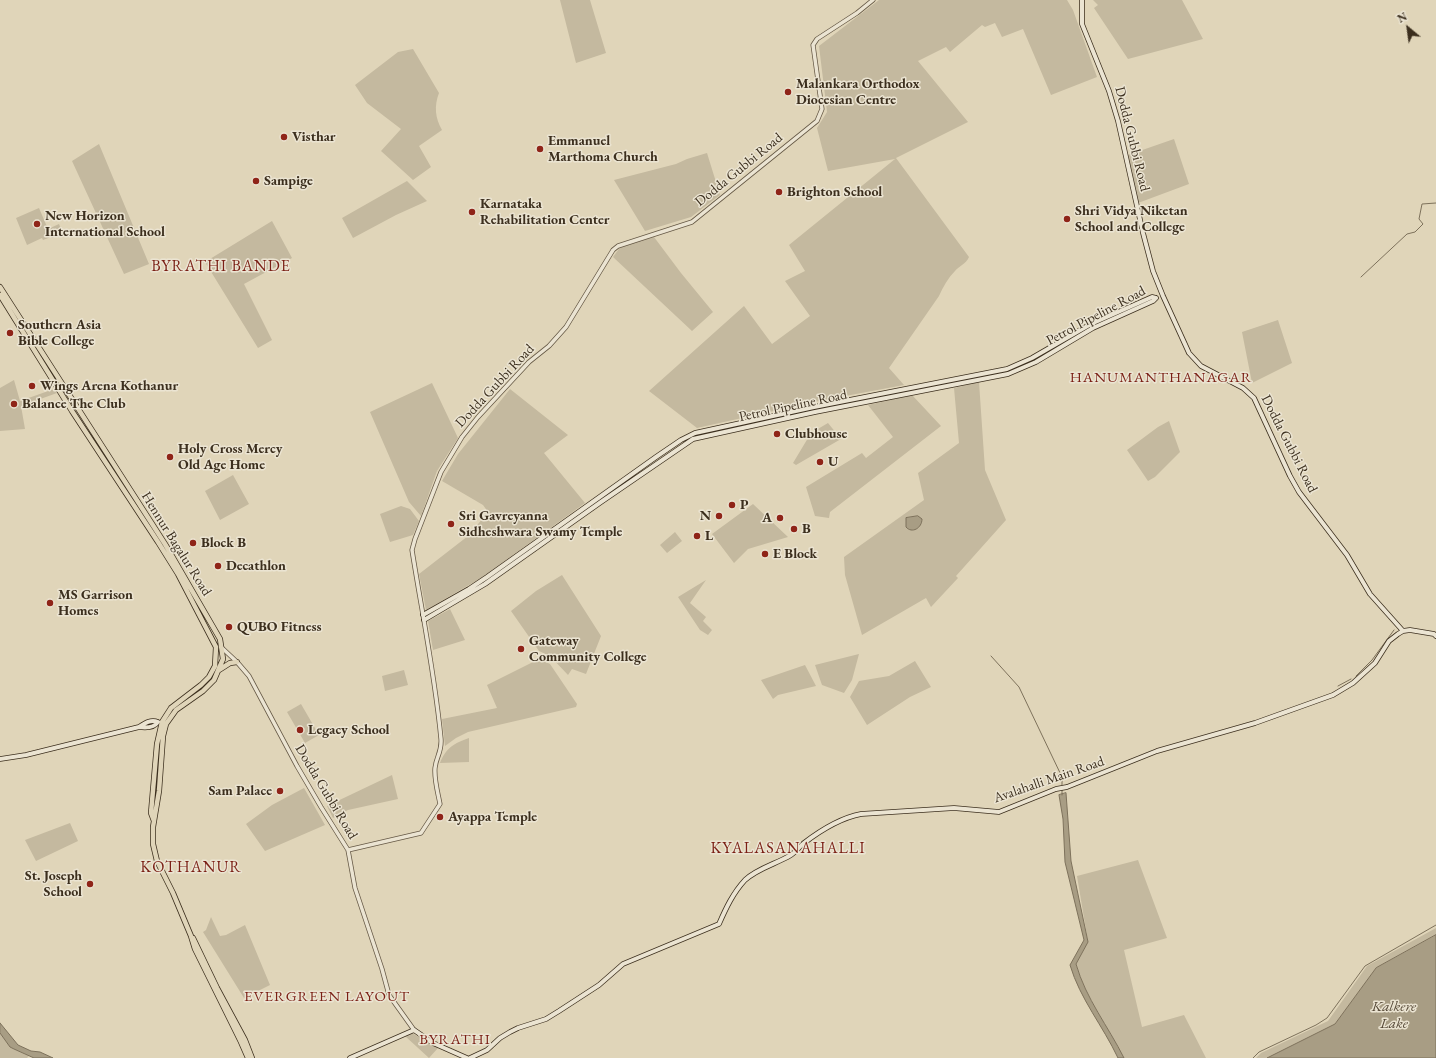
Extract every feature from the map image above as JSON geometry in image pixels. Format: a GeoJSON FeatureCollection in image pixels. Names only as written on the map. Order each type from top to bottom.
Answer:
{"type":"FeatureCollection","features":[{"type":"Feature","properties":{"kind":"main road","name":"Dodda Gubbi Road"},"geometry":{"type":"LineString","coordinates":[[1082,0],[1082,24],[1109,91],[1118,120],[1153,271],[1186,346],[1194,359],[1204,368],[1243,388],[1254,398],[1290,476],[1299,492],[1346,555],[1370,594],[1402,631]]}},
{"type":"Feature","properties":{"kind":"main road","name":"Hennur Bagalur Road"},"geometry":{"type":"LineString","coordinates":[[0,287],[10,308],[72,411],[178,574],[216,647],[215,666],[209,677],[171,708],[162,723],[157,744],[151,813],[154,821],[153,844],[157,861],[170,886],[202,966],[248,1058]]}},
{"type":"Feature","properties":{"kind":"main road","name":"Hennur Bagalur Road"},"geometry":{"type":"LineString","coordinates":[[0,295],[165,544],[220,639],[223,658],[219,670],[212,682],[203,691],[176,710],[162,723]]}},
{"type":"Feature","properties":{"kind":"main road","name":"Petrol Pipeline Road"},"geometry":{"type":"LineString","coordinates":[[424,617],[472,593],[546,537],[696,438],[888,395],[1013,372],[1036,362],[1118,315],[1153,302],[1156,298]]}},
{"type":"Feature","properties":{"kind":"main road"},"geometry":{"type":"LineString","coordinates":[[1402,631],[1416,631],[1434,634],[1436,636]]}},
{"type":"Feature","properties":{"kind":"main road","name":"Avalahalli Main Road"},"geometry":{"type":"LineString","coordinates":[[470,1058],[487,1050],[500,1038],[510,1032],[546,1018],[559,1011],[596,988],[623,964],[719,924],[734,894],[747,878],[755,872],[792,854],[802,844],[816,834],[846,818],[861,814],[954,808],[999,812],[1157,751],[1255,723],[1332,695],[1355,681],[1375,663],[1389,641],[1402,631]]}},
{"type":"Feature","properties":{"kind":"main road"},"geometry":{"type":"LineString","coordinates":[[219,670],[230,663],[237,662]]}},
{"type":"Feature","properties":{"kind":"main road"},"geometry":{"type":"LineString","coordinates":[[0,760],[139,727],[144,723],[154,720],[162,723]]}},
{"type":"Feature","properties":{"kind":"main road","name":"Hennur Bagalur Road"},"geometry":{"type":"LineString","coordinates":[[190,936],[193,938],[217,988],[245,1040],[252,1058]]}},
{"type":"Feature","properties":{"kind":"main road"},"geometry":{"type":"LineString","coordinates":[[350,1058],[414,1030],[433,1043],[467,1058]]}},
{"type":"Feature","properties":{"kind":"street","name":"Dodda Gubbi Road"},"geometry":{"type":"LineString","coordinates":[[222,647],[249,676],[297,766],[348,850],[421,833],[440,804],[435,771],[436,760],[441,752],[441,742],[437,701],[412,550],[441,472],[462,437],[478,416],[529,362],[548,347],[566,327],[613,250],[618,246],[692,222],[817,121],[822,109],[813,45],[817,39],[857,13],[873,0]]}},
{"type":"Feature","properties":{"kind":"street"},"geometry":{"type":"LineString","coordinates":[[1156,298],[1163,296]]}},
{"type":"Feature","properties":{"kind":"street"},"geometry":{"type":"LineString","coordinates":[[216,647],[222,647]]}},
{"type":"Feature","properties":{"kind":"street"},"geometry":{"type":"LineString","coordinates":[[348,850],[354,888],[382,969],[389,995],[414,1030]]}},
{"type":"Feature","properties":{"kind":"shaded area"},"geometry":{"type":"Polygon","coordinates":[[[560,0],[590,0],[606,53],[576,63],[560,0]]]}},
{"type":"Feature","properties":{"kind":"shaded area"},"geometry":{"type":"Polygon","coordinates":[[[879,0],[1067,0],[1073,10],[1097,77],[1051,95],[1023,29],[1002,37],[995,23],[985,27],[982,25],[950,52],[946,47],[918,61],[968,122],[896,158],[969,257],[952,274],[939,296],[889,368],[904,385],[819,401],[697,428],[649,391],[744,306],[772,344],[810,316],[785,281],[805,271],[789,245],[895,159],[828,171],[817,128],[827,112],[819,46],[879,0]]]}},
{"type":"Feature","properties":{"kind":"shaded area"},"geometry":{"type":"Polygon","coordinates":[[[1093,0],[1182,0],[1203,39],[1128,59],[1094,8],[1098,5],[1093,0]]]}},
{"type":"Feature","properties":{"kind":"shaded area"},"geometry":{"type":"Polygon","coordinates":[[[413,49],[439,93],[436,103],[436,112],[442,130],[419,146],[431,167],[413,180],[381,151],[401,129],[367,103],[355,85],[398,52],[413,49]]]}},
{"type":"Feature","properties":{"kind":"shaded area"},"geometry":{"type":"Polygon","coordinates":[[[1174,139],[1189,184],[1138,203],[1128,155],[1174,139]]]}},
{"type":"Feature","properties":{"kind":"shaded area"},"geometry":{"type":"Polygon","coordinates":[[[99,144],[149,264],[124,274],[72,161],[99,144]]]}},
{"type":"Feature","properties":{"kind":"shaded area"},"geometry":{"type":"Polygon","coordinates":[[[707,153],[720,195],[691,217],[645,231],[614,180],[676,164],[707,153]]]}},
{"type":"Feature","properties":{"kind":"shaded area"},"geometry":{"type":"Polygon","coordinates":[[[407,181],[427,201],[396,215],[353,238],[342,218],[407,181]]]}},
{"type":"Feature","properties":{"kind":"shaded area"},"geometry":{"type":"Polygon","coordinates":[[[39,208],[48,229],[59,224],[63,234],[43,240],[42,238],[27,245],[16,218],[39,208]]]}},
{"type":"Feature","properties":{"kind":"shaded area"},"geometry":{"type":"Polygon","coordinates":[[[272,221],[292,258],[244,284],[272,340],[258,348],[205,262],[272,221]]]}},
{"type":"Feature","properties":{"kind":"shaded area"},"geometry":{"type":"Polygon","coordinates":[[[654,237],[713,312],[692,331],[613,257],[621,246],[654,237]]]}},
{"type":"Feature","properties":{"kind":"shaded area"},"geometry":{"type":"Polygon","coordinates":[[[1278,320],[1292,363],[1252,383],[1242,332],[1278,320]]]}},
{"type":"Feature","properties":{"kind":"shaded area","name":"Balance The Club"},"geometry":{"type":"Polygon","coordinates":[[[14,380],[20,401],[54,389],[57,393],[21,406],[25,429],[0,431],[0,388],[14,380]]]}},
{"type":"Feature","properties":{"kind":"shaded area"},"geometry":{"type":"Polygon","coordinates":[[[979,382],[985,470],[1006,520],[956,576],[958,578],[931,607],[926,598],[862,635],[845,575],[844,557],[924,500],[918,473],[959,443],[954,388],[979,382]]]}},
{"type":"Feature","properties":{"kind":"shaded area"},"geometry":{"type":"Polygon","coordinates":[[[432,383],[458,438],[437,471],[421,516],[409,502],[370,412],[432,383]]]}},
{"type":"Feature","properties":{"kind":"shaded area"},"geometry":{"type":"Polygon","coordinates":[[[510,389],[568,435],[544,453],[585,503],[481,578],[426,610],[419,574],[468,536],[488,512],[483,505],[442,481],[458,454],[510,389]]]}},
{"type":"Feature","properties":{"kind":"shaded area"},"geometry":{"type":"Polygon","coordinates":[[[912,395],[941,426],[830,512],[829,518],[815,516],[806,487],[862,453],[866,458],[893,437],[868,405],[912,395]]]}},
{"type":"Feature","properties":{"kind":"shaded area"},"geometry":{"type":"Polygon","coordinates":[[[1169,421],[1180,452],[1155,477],[1148,481],[1127,450],[1158,427],[1169,421]]]}},
{"type":"Feature","properties":{"kind":"shaded area"},"geometry":{"type":"Polygon","coordinates":[[[828,423],[841,439],[796,465],[793,463],[811,433],[828,423]]]}},
{"type":"Feature","properties":{"kind":"shaded area"},"geometry":{"type":"Polygon","coordinates":[[[233,475],[249,504],[220,520],[205,491],[233,475]]]}},
{"type":"Feature","properties":{"kind":"shaded area"},"geometry":{"type":"Polygon","coordinates":[[[753,504],[788,537],[748,549],[734,563],[712,534],[753,504]]]}},
{"type":"Feature","properties":{"kind":"shaded area"},"geometry":{"type":"Polygon","coordinates":[[[401,506],[410,509],[419,521],[413,535],[390,542],[380,514],[401,506]]]}},
{"type":"Feature","properties":{"kind":"shaded area"},"geometry":{"type":"Polygon","coordinates":[[[675,532],[682,541],[667,553],[660,545],[675,532]]]}},
{"type":"Feature","properties":{"kind":"shaded area"},"geometry":{"type":"Polygon","coordinates":[[[562,575],[601,636],[586,674],[572,669],[568,675],[550,656],[539,651],[511,611],[536,591],[562,575]]]}},
{"type":"Feature","properties":{"kind":"shaded area"},"geometry":{"type":"Polygon","coordinates":[[[706,580],[690,603],[706,617],[703,621],[712,630],[708,635],[700,630],[678,597],[706,580]]]}},
{"type":"Feature","properties":{"kind":"shaded area"},"geometry":{"type":"Polygon","coordinates":[[[450,609],[465,640],[433,650],[428,621],[450,609]]]}},
{"type":"Feature","properties":{"kind":"shaded area"},"geometry":{"type":"Polygon","coordinates":[[[859,654],[852,680],[844,693],[822,685],[815,665],[859,654]]]}},
{"type":"Feature","properties":{"kind":"shaded area"},"geometry":{"type":"Polygon","coordinates":[[[539,659],[550,664],[577,704],[576,707],[468,732],[445,746],[442,719],[497,708],[487,685],[539,659]]]}},
{"type":"Feature","properties":{"kind":"shaded area"},"geometry":{"type":"Polygon","coordinates":[[[915,661],[931,687],[910,697],[867,725],[850,697],[859,681],[889,676],[915,661]]]}},
{"type":"Feature","properties":{"kind":"shaded area"},"geometry":{"type":"Polygon","coordinates":[[[805,665],[816,686],[778,695],[773,699],[761,680],[805,665]]]}},
{"type":"Feature","properties":{"kind":"shaded area"},"geometry":{"type":"Polygon","coordinates":[[[404,670],[408,685],[385,691],[382,676],[404,670]]]}},
{"type":"Feature","properties":{"kind":"shaded area"},"geometry":{"type":"Polygon","coordinates":[[[301,704],[319,735],[305,743],[287,712],[301,704]]]}},
{"type":"Feature","properties":{"kind":"shaded area"},"geometry":{"type":"Polygon","coordinates":[[[469,738],[469,762],[440,763],[445,753],[451,747],[469,738]]]}},
{"type":"Feature","properties":{"kind":"shaded area"},"geometry":{"type":"Polygon","coordinates":[[[392,775],[398,799],[348,810],[333,818],[327,806],[392,775]]]}},
{"type":"Feature","properties":{"kind":"shaded area"},"geometry":{"type":"Polygon","coordinates":[[[304,788],[325,825],[265,851],[246,824],[272,805],[304,788]]]}},
{"type":"Feature","properties":{"kind":"shaded area"},"geometry":{"type":"Polygon","coordinates":[[[70,823],[78,841],[36,861],[25,840],[70,823]]]}},
{"type":"Feature","properties":{"kind":"shaded area"},"geometry":{"type":"Polygon","coordinates":[[[1138,860],[1167,938],[1124,950],[1142,1027],[1184,1015],[1206,1058],[1124,1058],[1091,1001],[1080,977],[1076,964],[1088,942],[1077,876],[1138,860]]]}},
{"type":"Feature","properties":{"kind":"shaded area"},"geometry":{"type":"Polygon","coordinates":[[[211,917],[220,936],[226,935],[245,925],[270,985],[244,998],[203,932],[206,930],[211,917]]]}},
{"type":"Feature","properties":{"kind":"shaded area"},"geometry":{"type":"Polygon","coordinates":[[[1436,928],[1436,935],[1376,968],[1335,1024],[1267,1058],[1256,1058],[1261,1053],[1328,1021],[1367,966],[1436,928]]]}},
{"type":"Feature","properties":{"kind":"shaded area"},"geometry":{"type":"Polygon","coordinates":[[[0,1033],[10,1047],[29,1056],[27,1058],[0,1058],[0,1033]]]}},
{"type":"Feature","properties":{"kind":"shaded area"},"geometry":{"type":"Polygon","coordinates":[[[412,1033],[438,1048],[429,1058],[405,1036],[412,1033]]]}},
{"type":"Feature","properties":{"kind":"water"},"geometry":{"type":"Polygon","coordinates":[[[918,516],[922,519],[919,527],[914,530],[908,529],[906,527],[906,518],[918,516]]]}},
{"type":"Feature","properties":{"kind":"water"},"geometry":{"type":"Polygon","coordinates":[[[1066,793],[1071,861],[1088,942],[1076,964],[1091,1001],[1124,1058],[1118,1058],[1086,1001],[1074,977],[1070,965],[1084,940],[1065,862],[1063,819],[1059,795],[1066,793]]]}},
{"type":"Feature","properties":{"kind":"water","name":"Kalkere Lake"},"geometry":{"type":"Polygon","coordinates":[[[1436,935],[1436,1058],[1267,1058],[1335,1024],[1376,968],[1436,935]]]}},
{"type":"Feature","properties":{"kind":"water"},"geometry":{"type":"Polygon","coordinates":[[[0,1023],[18,1045],[53,1058],[34,1058],[10,1047],[0,1033],[0,1023]]]}},
{"type":"Feature","properties":{"kind":"waterway"},"geometry":{"type":"LineString","coordinates":[[1361,277],[1407,234],[1415,232],[1423,224],[1419,219],[1422,204],[1436,203]]}},
{"type":"Feature","properties":{"kind":"waterway"},"geometry":{"type":"LineString","coordinates":[[1356,676],[1372,660],[1394,630]]}},
{"type":"Feature","properties":{"kind":"waterway"},"geometry":{"type":"LineString","coordinates":[[991,656],[1019,687],[1062,777],[1062,785]]}},
{"type":"Feature","properties":{"kind":"waterway"},"geometry":{"type":"LineString","coordinates":[[1338,686],[1351,679]]}},
{"type":"Feature","properties":{"kind":"waterway"},"geometry":{"type":"LineString","coordinates":[[1062,789],[1062,795]]}},
{"type":"Feature","properties":{"kind":"waterway"},"geometry":{"type":"LineString","coordinates":[[1253,1058],[1259,1052],[1316,1025],[1327,1018],[1365,966],[1436,925]]}},
{"type":"Feature","properties":{"kind":"place","name":"Malankara Orthodox Diocesian Centre"},"geometry":{"type":"Point","coordinates":[788,92]}},
{"type":"Feature","properties":{"kind":"place","name":"Visthar"},"geometry":{"type":"Point","coordinates":[284,137]}},
{"type":"Feature","properties":{"kind":"place","name":"Emmanuel Marthoma Church"},"geometry":{"type":"Point","coordinates":[540,149]}},
{"type":"Feature","properties":{"kind":"place","name":"Sampige"},"geometry":{"type":"Point","coordinates":[256,181]}},
{"type":"Feature","properties":{"kind":"place","name":"Brighton School"},"geometry":{"type":"Point","coordinates":[779,192]}},
{"type":"Feature","properties":{"kind":"place","name":"Karnataka Rehabilitation Center"},"geometry":{"type":"Point","coordinates":[472,212]}},
{"type":"Feature","properties":{"kind":"place","name":"Shri Vidya Niketan School and College"},"geometry":{"type":"Point","coordinates":[1067,219]}},
{"type":"Feature","properties":{"kind":"place","name":"New Horizon International School"},"geometry":{"type":"Point","coordinates":[37,224]}},
{"type":"Feature","properties":{"kind":"place","name":"Southern Asia Bible College"},"geometry":{"type":"Point","coordinates":[10,333]}},
{"type":"Feature","properties":{"kind":"place","name":"Wings Arena Kothanur"},"geometry":{"type":"Point","coordinates":[32,386]}},
{"type":"Feature","properties":{"kind":"place","name":"Balance The Club"},"geometry":{"type":"Point","coordinates":[14,404]}},
{"type":"Feature","properties":{"kind":"place","name":"Clubhouse"},"geometry":{"type":"Point","coordinates":[777,434]}},
{"type":"Feature","properties":{"kind":"place","name":"Holy Cross Mercy Old Age Home"},"geometry":{"type":"Point","coordinates":[170,457]}},
{"type":"Feature","properties":{"kind":"place","name":"U"},"geometry":{"type":"Point","coordinates":[820,462]}},
{"type":"Feature","properties":{"kind":"place","name":"P"},"geometry":{"type":"Point","coordinates":[732,505]}},
{"type":"Feature","properties":{"kind":"place","name":"N"},"geometry":{"type":"Point","coordinates":[719,516]}},
{"type":"Feature","properties":{"kind":"place","name":"A"},"geometry":{"type":"Point","coordinates":[780,518]}},
{"type":"Feature","properties":{"kind":"place","name":"Sri Gavreyanna Sidheshwara Swamy Temple"},"geometry":{"type":"Point","coordinates":[451,524]}},
{"type":"Feature","properties":{"kind":"place","name":"B"},"geometry":{"type":"Point","coordinates":[794,529]}},
{"type":"Feature","properties":{"kind":"place","name":"L"},"geometry":{"type":"Point","coordinates":[697,536]}},
{"type":"Feature","properties":{"kind":"place","name":"Block B"},"geometry":{"type":"Point","coordinates":[193,543]}},
{"type":"Feature","properties":{"kind":"place","name":"E Block"},"geometry":{"type":"Point","coordinates":[765,554]}},
{"type":"Feature","properties":{"kind":"place","name":"Decathlon"},"geometry":{"type":"Point","coordinates":[218,566]}},
{"type":"Feature","properties":{"kind":"place","name":"MS Garrison Homes"},"geometry":{"type":"Point","coordinates":[50,603]}},
{"type":"Feature","properties":{"kind":"place","name":"QUBO Fitness"},"geometry":{"type":"Point","coordinates":[229,627]}},
{"type":"Feature","properties":{"kind":"place","name":"Gateway Community College"},"geometry":{"type":"Point","coordinates":[521,649]}},
{"type":"Feature","properties":{"kind":"place","name":"Legacy School"},"geometry":{"type":"Point","coordinates":[300,730]}},
{"type":"Feature","properties":{"kind":"place","name":"Sam Palace"},"geometry":{"type":"Point","coordinates":[280,791]}},
{"type":"Feature","properties":{"kind":"place","name":"Ayappa Temple"},"geometry":{"type":"Point","coordinates":[440,817]}},
{"type":"Feature","properties":{"kind":"place","name":"St. Joseph School"},"geometry":{"type":"Point","coordinates":[90,884]}},
{"type":"Feature","properties":{"kind":"district","name":"BYRATHI BANDE"},"geometry":{"type":"Point","coordinates":[221,267]}},
{"type":"Feature","properties":{"kind":"district","name":"HANUMANTHANAGAR"},"geometry":{"type":"Point","coordinates":[1161,378]}},
{"type":"Feature","properties":{"kind":"district","name":"KYALASANAHALLI"},"geometry":{"type":"Point","coordinates":[788,849]}},
{"type":"Feature","properties":{"kind":"district","name":"KOTHANUR"},"geometry":{"type":"Point","coordinates":[191,868]}},
{"type":"Feature","properties":{"kind":"district","name":"EVERGREEN LAYOUT"},"geometry":{"type":"Point","coordinates":[327,997]}},
{"type":"Feature","properties":{"kind":"district","name":"BYRATHI"},"geometry":{"type":"Point","coordinates":[455,1040]}}]}
